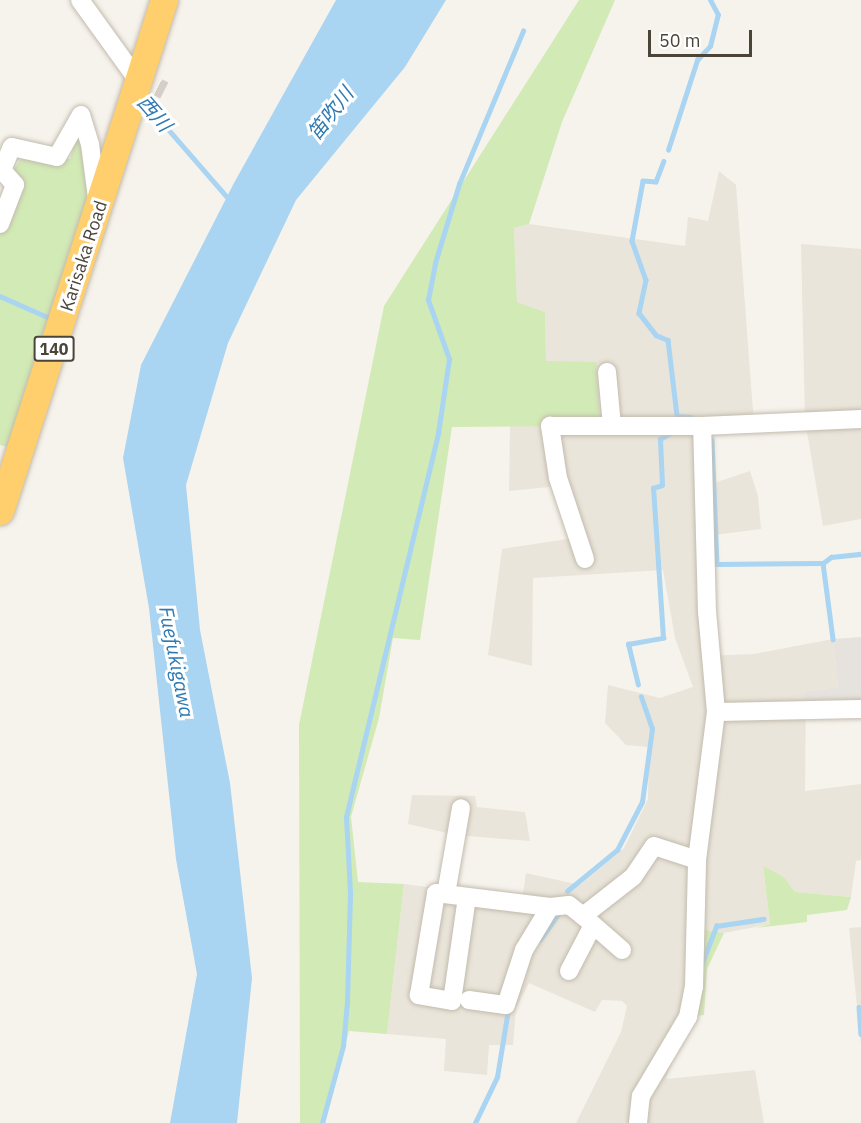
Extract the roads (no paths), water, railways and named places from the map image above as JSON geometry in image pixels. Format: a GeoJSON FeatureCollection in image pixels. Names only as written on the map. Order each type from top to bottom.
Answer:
{"type":"FeatureCollection","features":[{"type":"Feature","properties":{"kind":"highway","name":"Karisaka Road"},"geometry":{"type":"LineString","coordinates":[[3,495],[104,194],[134,82],[164,0]]}},
{"type":"Feature","properties":{"kind":"street"},"geometry":{"type":"LineString","coordinates":[[80,0],[134,82]]}},
{"type":"Feature","properties":{"kind":"street"},"geometry":{"type":"LineString","coordinates":[[0,224],[15,185],[2,170],[12,147],[57,157],[81,115],[90,144],[96,197],[104,194]]}},
{"type":"Feature","properties":{"kind":"street"},"geometry":{"type":"LineString","coordinates":[[607,372],[612,426]]}},
{"type":"Feature","properties":{"kind":"street"},"geometry":{"type":"LineString","coordinates":[[585,559],[558,478],[550,426],[702,426],[861,419]]}},
{"type":"Feature","properties":{"kind":"street"},"geometry":{"type":"LineString","coordinates":[[638,1123],[641,1096],[688,1017],[694,986],[697,860],[716,712],[707,612],[702,426]]}},
{"type":"Feature","properties":{"kind":"street"},"geometry":{"type":"LineString","coordinates":[[716,712],[861,709]]}},
{"type":"Feature","properties":{"kind":"street"},"geometry":{"type":"LineString","coordinates":[[447,894],[461,808]]}},
{"type":"Feature","properties":{"kind":"street"},"geometry":{"type":"LineString","coordinates":[[569,971],[587,922],[633,877],[654,846],[697,860]]}},
{"type":"Feature","properties":{"kind":"street"},"geometry":{"type":"LineString","coordinates":[[467,897],[452,1001],[419,995],[436,892],[550,907],[569,905],[622,950]]}},
{"type":"Feature","properties":{"kind":"street"},"geometry":{"type":"LineString","coordinates":[[469,1000],[506,1005],[524,950],[550,907]]}},
{"type":"Feature","properties":{"kind":"water"},"geometry":{"type":"Polygon","coordinates":[[[336,0],[446,0],[405,67],[296,200],[228,343],[186,485],[200,630],[230,783],[252,978],[237,1123],[170,1123],[197,974],[176,859],[149,608],[123,458],[141,365],[234,183],[336,0]]]}},
{"type":"Feature","properties":{"kind":"waterway"},"geometry":{"type":"LineString","coordinates":[[668,150],[697,60],[710,46],[718,15],[710,0]]}},
{"type":"Feature","properties":{"kind":"waterway"},"geometry":{"type":"LineString","coordinates":[[322,1123],[343,1046],[347,1002],[350,893],[346,817],[438,433],[449,359],[428,300],[435,263],[459,184],[523,31]]}},
{"type":"Feature","properties":{"kind":"waterway","name":"西川"},"geometry":{"type":"LineString","coordinates":[[142,99],[229,199]]}},
{"type":"Feature","properties":{"kind":"waterway"},"geometry":{"type":"LineString","coordinates":[[664,161],[656,182],[643,181],[632,241],[646,280],[639,313],[656,335],[668,340],[677,416],[691,417]]}},
{"type":"Feature","properties":{"kind":"waterway"},"geometry":{"type":"LineString","coordinates":[[0,296],[52,319]]}},
{"type":"Feature","properties":{"kind":"waterway"},"geometry":{"type":"LineString","coordinates":[[638,685],[628,644],[663,638],[653,488],[662,485],[660,439],[672,432]]}},
{"type":"Feature","properties":{"kind":"waterway"},"geometry":{"type":"LineString","coordinates":[[712,440],[717,564],[823,563],[833,639]]}},
{"type":"Feature","properties":{"kind":"waterway"},"geometry":{"type":"LineString","coordinates":[[823,563],[831,557],[861,554]]}},
{"type":"Feature","properties":{"kind":"waterway"},"geometry":{"type":"LineString","coordinates":[[567,891],[617,850],[642,802],[652,729],[641,697]]}},
{"type":"Feature","properties":{"kind":"waterway"},"geometry":{"type":"LineString","coordinates":[[540,940],[561,910]]}},
{"type":"Feature","properties":{"kind":"waterway"},"geometry":{"type":"LineString","coordinates":[[702,963],[716,926],[763,919]]}},
{"type":"Feature","properties":{"kind":"waterway"},"geometry":{"type":"LineString","coordinates":[[859,1007],[861,1034]]}},
{"type":"Feature","properties":{"kind":"waterway"},"geometry":{"type":"LineString","coordinates":[[475,1123],[497,1077],[508,1010]]}},
{"type":"Feature","properties":{"kind":"tunnel"},"geometry":{"type":"LineString","coordinates":[[134,75],[164,90]]}},
{"type":"Feature","properties":{"kind":"water label","name":"笛吹川"},"geometry":{"type":"Point","coordinates":[330,113]}},
{"type":"Feature","properties":{"kind":"water label","name":"Fuefukigawa"},"geometry":{"type":"Point","coordinates":[177,662]}}]}
